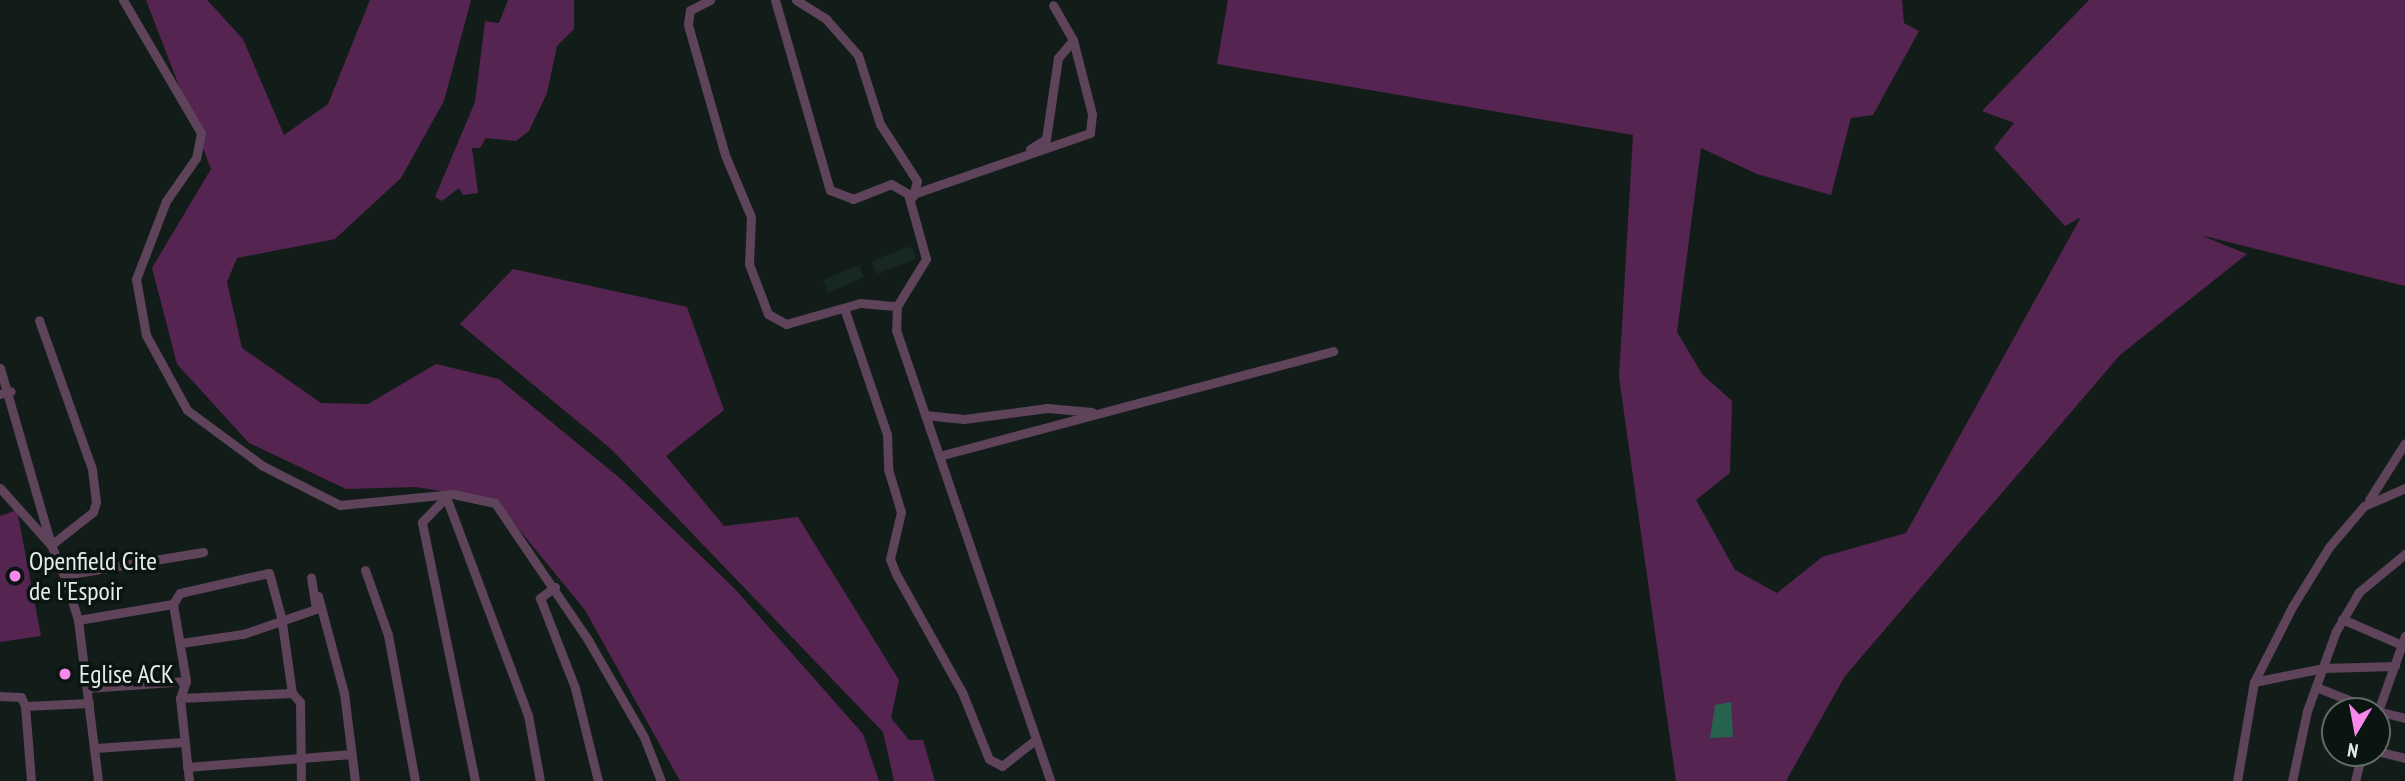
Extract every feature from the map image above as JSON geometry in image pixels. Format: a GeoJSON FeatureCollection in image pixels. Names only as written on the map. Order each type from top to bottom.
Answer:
{"type":"FeatureCollection","features":[{"type":"Feature","properties":{"kind":"street"},"geometry":{"type":"LineString","coordinates":[[123,0],[201,133],[196,158],[166,201],[136,279],[146,335],[187,410],[263,466],[340,505],[446,497],[495,503],[555,587],[645,737],[661,781]]}},
{"type":"Feature","properties":{"kind":"street"},"geometry":{"type":"LineString","coordinates":[[710,0],[690,10],[688,25],[725,155],[751,217],[749,264],[772,320],[786,324],[877,301],[897,306]]}},
{"type":"Feature","properties":{"kind":"street"},"geometry":{"type":"LineString","coordinates":[[775,0],[797,60],[828,186],[853,199],[891,184],[912,196]]}},
{"type":"Feature","properties":{"kind":"street"},"geometry":{"type":"LineString","coordinates":[[796,0],[825,19],[858,55],[880,124],[917,181],[912,196],[926,259],[897,306],[896,330],[1050,781]]}},
{"type":"Feature","properties":{"kind":"street"},"geometry":{"type":"LineString","coordinates":[[912,196],[1025,154],[1071,144],[1092,129],[1073,40],[1053,5]]}},
{"type":"Feature","properties":{"kind":"street"},"geometry":{"type":"LineString","coordinates":[[1025,154],[1046,139],[1058,58],[1073,40]]}},
{"type":"Feature","properties":{"kind":"street"},"geometry":{"type":"LineString","coordinates":[[844,308],[887,435],[888,469],[901,512],[890,559],[895,574],[962,692],[989,760],[1002,766],[1035,740]]}},
{"type":"Feature","properties":{"kind":"street"},"geometry":{"type":"LineString","coordinates":[[40,320],[92,470],[96,502],[93,512],[51,545]]}},
{"type":"Feature","properties":{"kind":"street"},"geometry":{"type":"LineString","coordinates":[[939,456],[1098,412],[1166,400],[1334,351]]}},
{"type":"Feature","properties":{"kind":"street"},"geometry":{"type":"LineString","coordinates":[[0,369],[12,391],[51,545],[78,620],[98,781]]}},
{"type":"Feature","properties":{"kind":"street"},"geometry":{"type":"LineString","coordinates":[[0,394],[12,391]]}},
{"type":"Feature","properties":{"kind":"street"},"geometry":{"type":"LineString","coordinates":[[925,415],[964,419],[1047,408],[1098,412]]}},
{"type":"Feature","properties":{"kind":"street"},"geometry":{"type":"LineString","coordinates":[[2237,781],[2254,681],[2318,563],[2365,505],[2405,443]]}},
{"type":"Feature","properties":{"kind":"street"},"geometry":{"type":"LineString","coordinates":[[0,488],[51,545]]}},
{"type":"Feature","properties":{"kind":"street"},"geometry":{"type":"LineString","coordinates":[[2365,505],[2405,488]]}},
{"type":"Feature","properties":{"kind":"street"},"geometry":{"type":"LineString","coordinates":[[446,497],[422,522],[475,781]]}},
{"type":"Feature","properties":{"kind":"street"},"geometry":{"type":"LineString","coordinates":[[446,497],[528,716],[540,781]]}},
{"type":"Feature","properties":{"kind":"street"},"geometry":{"type":"LineString","coordinates":[[64,575],[203,552]]}},
{"type":"Feature","properties":{"kind":"street"},"geometry":{"type":"LineString","coordinates":[[2292,781],[2316,687],[2342,619],[2374,575],[2405,554]]}},
{"type":"Feature","properties":{"kind":"street"},"geometry":{"type":"LineString","coordinates":[[365,570],[388,635],[415,781]]}},
{"type":"Feature","properties":{"kind":"street"},"geometry":{"type":"LineString","coordinates":[[189,781],[180,698],[186,681],[173,604],[180,593],[269,573],[281,620],[292,693],[300,702],[300,781]]}},
{"type":"Feature","properties":{"kind":"street"},"geometry":{"type":"LineString","coordinates":[[312,577],[344,693],[355,781]]}},
{"type":"Feature","properties":{"kind":"street"},"geometry":{"type":"LineString","coordinates":[[555,587],[540,598],[575,688],[598,781]]}},
{"type":"Feature","properties":{"kind":"street"},"geometry":{"type":"LineString","coordinates":[[181,643],[281,620],[316,609],[318,596]]}},
{"type":"Feature","properties":{"kind":"street"},"geometry":{"type":"LineString","coordinates":[[78,620],[173,604]]}},
{"type":"Feature","properties":{"kind":"street"},"geometry":{"type":"LineString","coordinates":[[2342,619],[2403,646],[2383,697]]}},
{"type":"Feature","properties":{"kind":"street"},"geometry":{"type":"LineString","coordinates":[[2254,681],[2323,668],[2395,666]]}},
{"type":"Feature","properties":{"kind":"street"},"geometry":{"type":"LineString","coordinates":[[87,688],[186,681]]}},
{"type":"Feature","properties":{"kind":"street"},"geometry":{"type":"LineString","coordinates":[[2316,687],[2340,697]]}},
{"type":"Feature","properties":{"kind":"street"},"geometry":{"type":"LineString","coordinates":[[180,698],[292,693]]}},
{"type":"Feature","properties":{"kind":"street"},"geometry":{"type":"LineString","coordinates":[[0,696],[21,697],[25,706],[31,781]]}},
{"type":"Feature","properties":{"kind":"street"},"geometry":{"type":"LineString","coordinates":[[25,706],[89,703]]}},
{"type":"Feature","properties":{"kind":"street"},"geometry":{"type":"LineString","coordinates":[[95,748],[184,742]]}},
{"type":"Feature","properties":{"kind":"street"},"geometry":{"type":"LineString","coordinates":[[187,767],[351,754]]}},
{"type":"Feature","properties":{"kind":"shaded area"},"geometry":{"type":"Polygon","coordinates":[[[146,0],[207,0],[243,39],[284,135],[328,104],[370,0],[471,0],[444,101],[401,178],[335,239],[237,258],[227,282],[242,348],[321,403],[368,404],[436,364],[499,379],[621,479],[735,589],[863,734],[879,781],[680,781],[585,610],[495,500],[416,487],[346,489],[249,443],[177,364],[152,268],[211,169],[146,0]]]}},
{"type":"Feature","properties":{"kind":"shaded area"},"geometry":{"type":"Polygon","coordinates":[[[508,0],[574,0],[574,29],[557,46],[547,93],[529,131],[516,141],[486,138],[480,148],[472,148],[478,193],[463,195],[459,188],[442,201],[435,197],[475,102],[485,21],[499,23],[508,0]]]}},
{"type":"Feature","properties":{"kind":"shaded area"},"geometry":{"type":"Polygon","coordinates":[[[1228,0],[1902,0],[1904,23],[1919,31],[1873,115],[1851,118],[1831,195],[1757,174],[1701,148],[1677,332],[1702,374],[1732,401],[1730,473],[1696,500],[1735,570],[1777,593],[1822,557],[1906,533],[2081,217],[2065,226],[1994,148],[2014,123],[1982,111],[2089,0],[2405,0],[2405,286],[2200,235],[2247,254],[2120,355],[1845,676],[1786,781],[1676,781],[1619,377],[1633,135],[1217,64],[1228,0]]]}},
{"type":"Feature","properties":{"kind":"shaded area"},"geometry":{"type":"Polygon","coordinates":[[[911,246],[916,259],[877,274],[872,261],[911,246]]]}},
{"type":"Feature","properties":{"kind":"shaded area"},"geometry":{"type":"Polygon","coordinates":[[[859,265],[864,277],[828,292],[823,280],[859,265]]]}},
{"type":"Feature","properties":{"kind":"shaded area"},"geometry":{"type":"Polygon","coordinates":[[[513,269],[687,307],[724,410],[666,456],[724,526],[798,517],[899,680],[891,718],[909,740],[923,740],[935,781],[894,781],[883,732],[611,449],[460,324],[513,269]]]}},
{"type":"Feature","properties":{"kind":"shaded area","name":"Openfield Cite de l'Espoir"},"geometry":{"type":"Polygon","coordinates":[[[17,510],[41,636],[0,642],[0,516],[17,510]]]}},
{"type":"Feature","properties":{"kind":"shaded area"},"geometry":{"type":"Polygon","coordinates":[[[1731,702],[1733,737],[1710,738],[1715,705],[1731,702]]]}},
{"type":"Feature","properties":{"kind":"place","name":"Openfield Cite de l'Espoir"},"geometry":{"type":"Point","coordinates":[15,576]}},
{"type":"Feature","properties":{"kind":"place","name":"Eglise ACK"},"geometry":{"type":"Point","coordinates":[65,674]}}]}
